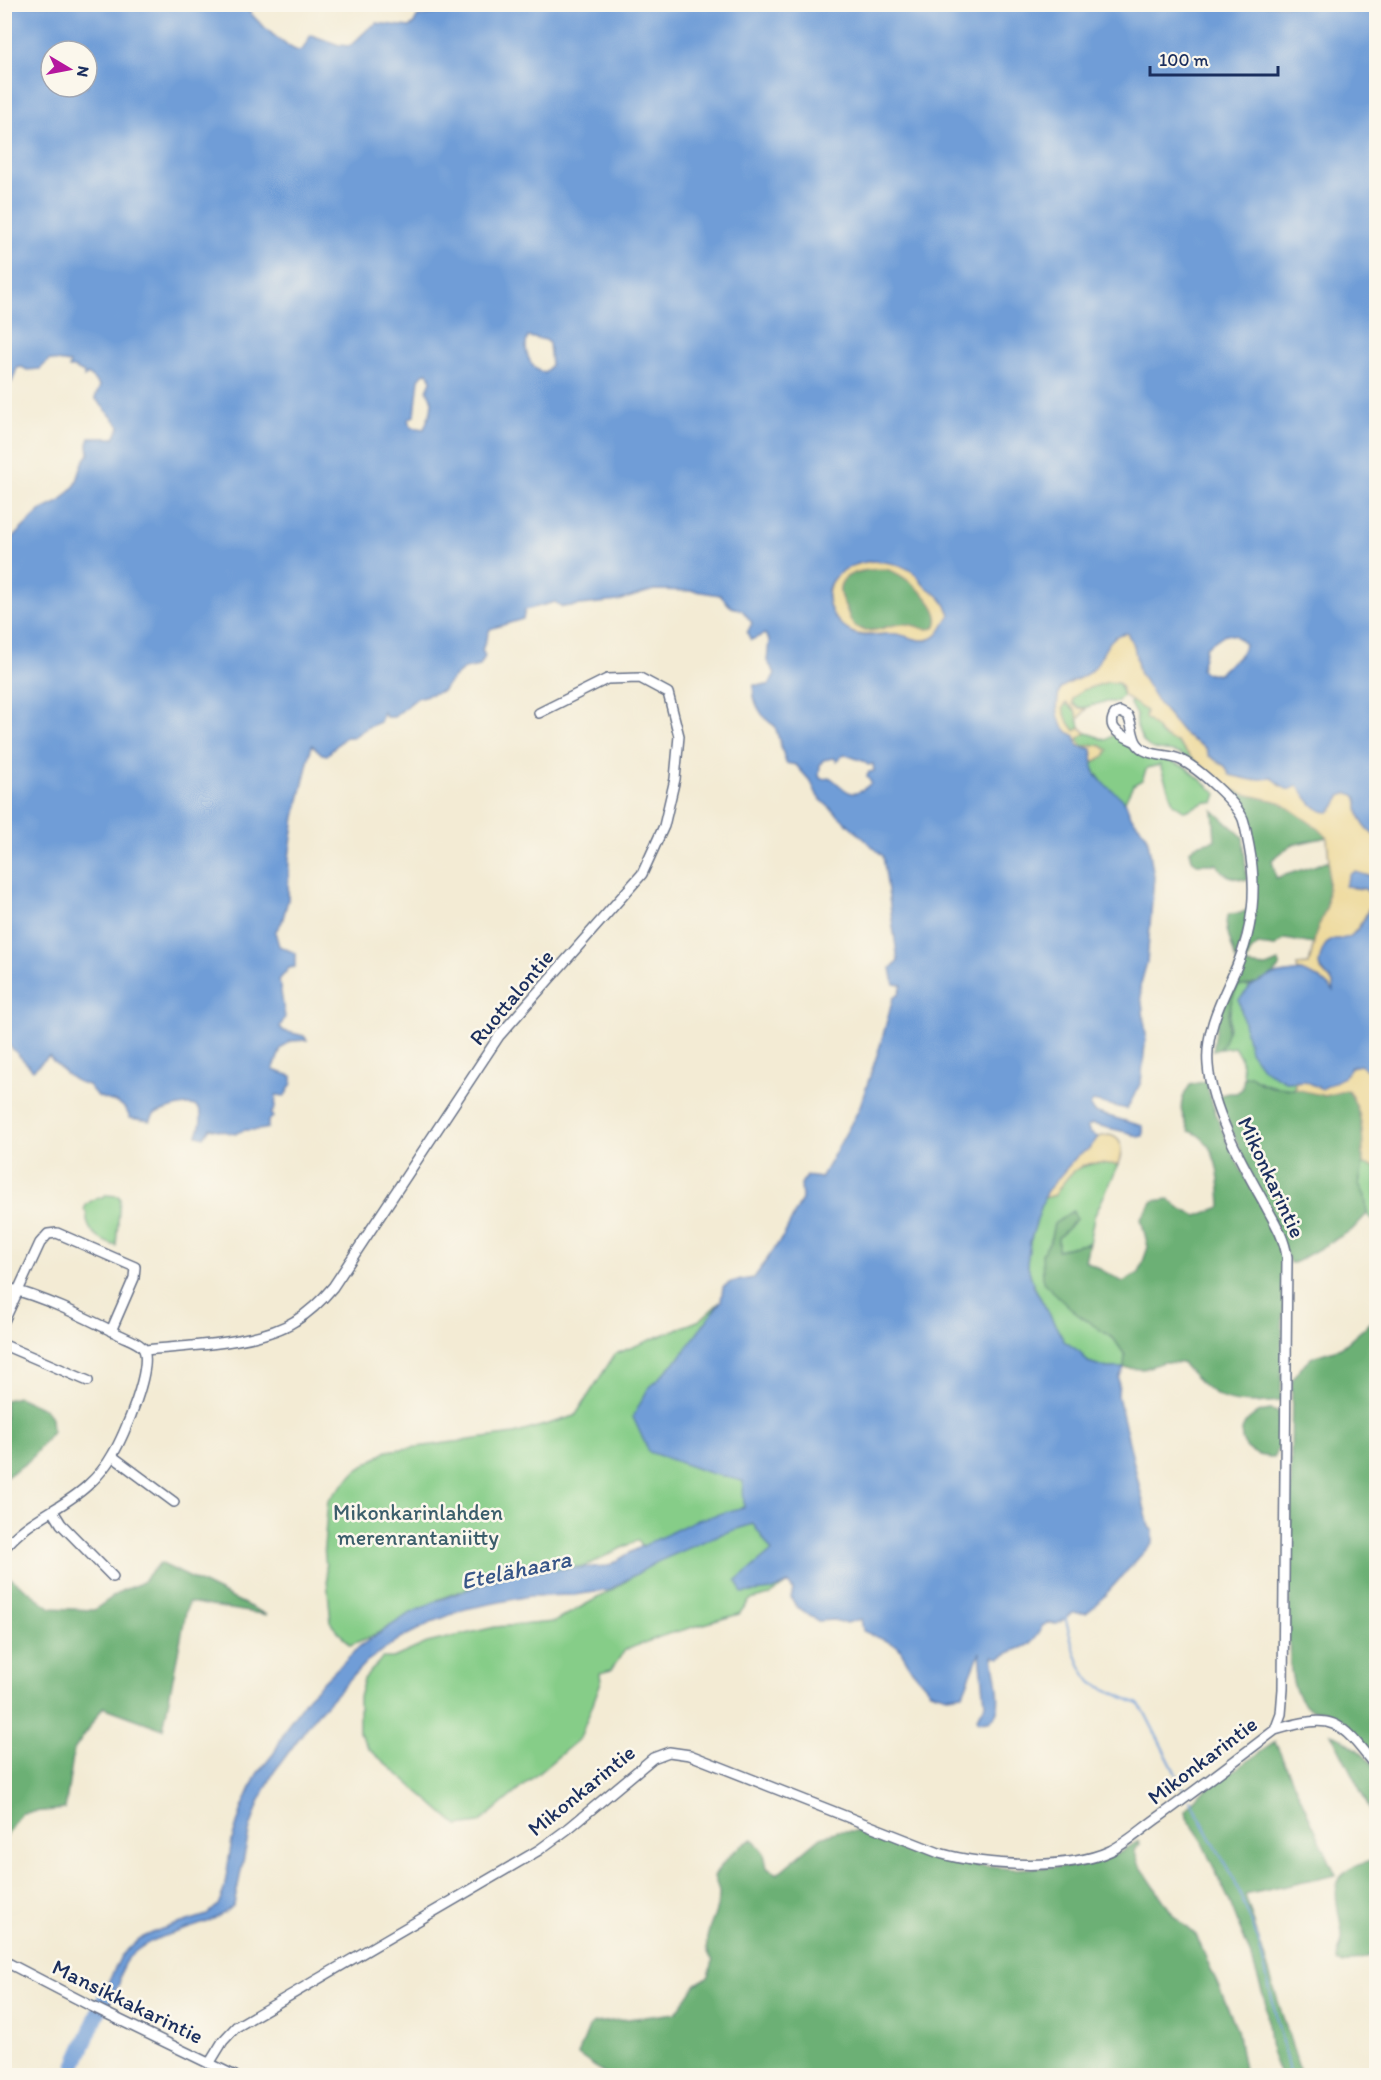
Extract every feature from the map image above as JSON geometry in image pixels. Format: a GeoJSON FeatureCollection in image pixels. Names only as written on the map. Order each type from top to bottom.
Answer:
{"type":"FeatureCollection","features":[{"type":"Feature","properties":{"kind":"street","name":"Ruottalontie"},"geometry":{"type":"LineString","coordinates":[[144,1350],[232,1341],[265,1334],[295,1322],[323,1299],[352,1259],[499,1036],[642,874],[664,826],[675,779],[679,736],[668,693],[640,678],[607,679],[539,713]]}},
{"type":"Feature","properties":{"kind":"street","name":"Mikonkarintie"},"geometry":{"type":"LineString","coordinates":[[210,2064],[223,2041],[236,2027],[529,1857],[569,1828],[647,1762],[664,1752],[690,1755],[939,1853],[989,1863],[1050,1862],[1084,1859],[1116,1848],[1275,1730],[1281,1714],[1283,1689],[1287,1257],[1282,1235],[1223,1121],[1212,1089],[1208,1064],[1208,1043],[1212,1023],[1249,936],[1254,894],[1252,863],[1243,820],[1231,802],[1188,763],[1172,756],[1154,754],[1136,742]]}},
{"type":"Feature","properties":{"kind":"street"},"geometry":{"type":"LineString","coordinates":[[4,1321],[44,1236],[52,1233],[66,1236],[132,1265],[136,1270],[111,1331]]}},
{"type":"Feature","properties":{"kind":"street"},"geometry":{"type":"LineString","coordinates":[[4,1287],[19,1291],[111,1331],[139,1345],[146,1356],[143,1378],[130,1419],[112,1456],[88,1486],[19,1534],[4,1549]]}},
{"type":"Feature","properties":{"kind":"street"},"geometry":{"type":"LineString","coordinates":[[4,1345],[88,1381]]}},
{"type":"Feature","properties":{"kind":"street"},"geometry":{"type":"LineString","coordinates":[[112,1456],[174,1502]]}},
{"type":"Feature","properties":{"kind":"street"},"geometry":{"type":"LineString","coordinates":[[53,1511],[61,1524],[113,1577]]}},
{"type":"Feature","properties":{"kind":"street"},"geometry":{"type":"LineString","coordinates":[[1275,1730],[1314,1721],[1331,1722],[1350,1733],[1377,1767]]}},
{"type":"Feature","properties":{"kind":"street","name":"Mansikkakarintie"},"geometry":{"type":"LineString","coordinates":[[4,1961],[235,2076]]}},
{"type":"Feature","properties":{"kind":"green space"},"geometry":{"type":"Polygon","coordinates":[[[886,569],[897,573],[923,593],[935,610],[936,627],[924,629],[909,624],[899,624],[876,630],[864,630],[853,625],[841,597],[840,586],[852,574],[886,569]]]}},
{"type":"Feature","properties":{"kind":"green space"},"geometry":{"type":"Polygon","coordinates":[[[1108,682],[1119,685],[1123,695],[1117,702],[1083,707],[1072,703],[1072,698],[1082,690],[1108,682]]]}},
{"type":"Feature","properties":{"kind":"green space"},"geometry":{"type":"Polygon","coordinates":[[[1131,700],[1146,711],[1146,718],[1155,725],[1160,735],[1177,742],[1223,784],[1240,793],[1237,798],[1180,754],[1156,750],[1145,744],[1139,733],[1137,717],[1130,704],[1131,700]]]}},
{"type":"Feature","properties":{"kind":"green space"},"geometry":{"type":"Polygon","coordinates":[[[1066,703],[1077,713],[1080,727],[1078,731],[1075,731],[1067,720],[1063,708],[1066,703]]]}},
{"type":"Feature","properties":{"kind":"green space"},"geometry":{"type":"Polygon","coordinates":[[[1086,733],[1106,740],[1115,734],[1140,754],[1154,756],[1186,767],[1217,794],[1214,803],[1206,802],[1185,811],[1173,803],[1160,765],[1147,768],[1142,780],[1133,785],[1125,801],[1097,775],[1091,763],[1105,756],[1100,745],[1082,746],[1077,739],[1086,733]]]}},
{"type":"Feature","properties":{"kind":"green space"},"geometry":{"type":"Polygon","coordinates":[[[1240,793],[1280,802],[1319,828],[1327,837],[1291,845],[1272,860],[1276,878],[1329,861],[1327,906],[1313,944],[1285,939],[1274,947],[1258,945],[1251,951],[1245,965],[1266,967],[1278,962],[1280,966],[1262,981],[1238,986],[1230,1006],[1223,1043],[1220,1049],[1213,1050],[1218,1019],[1255,916],[1246,821],[1237,798],[1240,793]]]}},
{"type":"Feature","properties":{"kind":"green space"},"geometry":{"type":"Polygon","coordinates":[[[1213,810],[1243,837],[1247,880],[1226,874],[1217,864],[1197,864],[1192,859],[1190,851],[1194,846],[1215,840],[1213,810]]]}},
{"type":"Feature","properties":{"kind":"green space"},"geometry":{"type":"Polygon","coordinates":[[[1249,909],[1236,960],[1226,921],[1229,914],[1241,913],[1249,909]]]}},
{"type":"Feature","properties":{"kind":"green space"},"geometry":{"type":"Polygon","coordinates":[[[1273,975],[1291,1082],[1295,1082],[1295,1089],[1277,1087],[1251,1076],[1244,1077],[1240,1056],[1234,1047],[1220,1049],[1229,1028],[1231,1002],[1238,986],[1251,986],[1273,975]]]}},
{"type":"Feature","properties":{"kind":"green space"},"geometry":{"type":"Polygon","coordinates":[[[1251,1076],[1260,1083],[1272,1087],[1304,1090],[1325,1096],[1346,1090],[1354,1098],[1360,1118],[1363,1164],[1359,1184],[1365,1196],[1367,1214],[1352,1230],[1294,1263],[1290,1263],[1217,1096],[1236,1093],[1242,1089],[1244,1077],[1251,1076]]]}},
{"type":"Feature","properties":{"kind":"green space"},"geometry":{"type":"Polygon","coordinates":[[[1206,1081],[1228,1143],[1269,1220],[1282,1252],[1284,1263],[1281,1401],[1249,1403],[1226,1399],[1205,1387],[1182,1363],[1163,1362],[1143,1369],[1124,1368],[1125,1355],[1114,1339],[1077,1314],[1043,1282],[1042,1254],[1050,1242],[1054,1224],[1073,1211],[1076,1219],[1058,1238],[1058,1250],[1089,1243],[1085,1261],[1123,1282],[1139,1273],[1148,1247],[1141,1219],[1153,1201],[1169,1199],[1179,1208],[1197,1216],[1221,1207],[1220,1185],[1212,1152],[1199,1135],[1189,1131],[1181,1108],[1183,1097],[1190,1085],[1206,1081]]]}},
{"type":"Feature","properties":{"kind":"green space"},"geometry":{"type":"Polygon","coordinates":[[[1096,1163],[1119,1164],[1094,1217],[1089,1243],[1057,1250],[1058,1238],[1076,1219],[1072,1211],[1054,1224],[1050,1242],[1042,1254],[1077,1314],[1114,1339],[1125,1355],[1124,1368],[1107,1368],[1088,1362],[1080,1352],[1064,1341],[1033,1284],[1027,1263],[1030,1242],[1044,1198],[1055,1195],[1067,1176],[1075,1170],[1096,1163]]]}},
{"type":"Feature","properties":{"kind":"green space"},"geometry":{"type":"Polygon","coordinates":[[[1363,1164],[1376,1167],[1376,1224],[1367,1214],[1365,1196],[1359,1184],[1363,1164]]]}},
{"type":"Feature","properties":{"kind":"green space"},"geometry":{"type":"Polygon","coordinates":[[[105,1195],[120,1198],[116,1246],[95,1235],[88,1225],[87,1213],[84,1210],[89,1202],[104,1198],[105,1195]]]}},
{"type":"Feature","properties":{"kind":"green space","name":"Mikonkarinlahden merenrantaniitty"},"geometry":{"type":"Polygon","coordinates":[[[721,1301],[708,1319],[722,1449],[771,1520],[781,1586],[788,1583],[770,1595],[750,1600],[739,1614],[662,1636],[625,1650],[611,1670],[600,1673],[601,1682],[580,1738],[479,1823],[458,1826],[369,1749],[359,1732],[359,1697],[364,1679],[382,1658],[393,1658],[427,1643],[495,1627],[554,1622],[619,1586],[652,1563],[638,1540],[585,1566],[548,1570],[529,1568],[515,1571],[439,1599],[374,1635],[350,1645],[331,1623],[324,1547],[328,1500],[357,1470],[387,1451],[514,1434],[575,1416],[615,1354],[700,1320],[721,1301]]]}},
{"type":"Feature","properties":{"kind":"green space"},"geometry":{"type":"Polygon","coordinates":[[[1376,1318],[1376,1758],[1357,1734],[1340,1718],[1331,1713],[1311,1709],[1298,1696],[1292,1678],[1289,1640],[1292,1380],[1312,1357],[1341,1348],[1376,1318]]]}},
{"type":"Feature","properties":{"kind":"green space"},"geometry":{"type":"Polygon","coordinates":[[[18,1397],[44,1409],[51,1417],[52,1432],[30,1460],[5,1478],[5,1400],[18,1397]]]}},
{"type":"Feature","properties":{"kind":"green space"},"geometry":{"type":"Polygon","coordinates":[[[1270,1410],[1279,1412],[1280,1441],[1274,1457],[1260,1455],[1250,1450],[1244,1443],[1242,1435],[1243,1427],[1249,1419],[1257,1413],[1270,1410]]]}},
{"type":"Feature","properties":{"kind":"green space"},"geometry":{"type":"Polygon","coordinates":[[[160,1563],[267,1615],[188,1602],[163,1729],[103,1707],[74,1750],[65,1809],[22,1813],[5,1838],[5,1581],[8,1576],[51,1608],[94,1610],[121,1591],[141,1583],[160,1563]]]}},
{"type":"Feature","properties":{"kind":"green space"},"geometry":{"type":"Polygon","coordinates":[[[1331,1733],[1357,1750],[1373,1767],[1377,1783],[1376,1821],[1331,1733]]]}},
{"type":"Feature","properties":{"kind":"green space"},"geometry":{"type":"Polygon","coordinates":[[[1275,1742],[1336,1875],[1245,1895],[1301,2075],[1280,2075],[1271,2052],[1266,2005],[1253,1962],[1229,1900],[1198,1834],[1187,1818],[1186,1810],[1198,1795],[1275,1742]]]}},
{"type":"Feature","properties":{"kind":"green space"},"geometry":{"type":"Polygon","coordinates":[[[838,1831],[865,1831],[928,1856],[970,1865],[1012,1869],[1073,1866],[1110,1857],[1139,1841],[1140,1844],[1134,1850],[1139,1864],[1174,1916],[1196,1935],[1237,2029],[1245,2075],[608,2076],[578,2055],[589,2027],[595,2023],[676,2013],[696,1984],[709,1976],[713,1961],[708,1953],[707,1937],[718,1905],[719,1894],[714,1877],[721,1865],[735,1850],[753,1839],[764,1853],[767,1868],[777,1874],[821,1837],[838,1831]]]}},
{"type":"Feature","properties":{"kind":"green space"},"geometry":{"type":"Polygon","coordinates":[[[1376,1859],[1376,1954],[1342,1965],[1337,1961],[1342,1938],[1336,1891],[1338,1883],[1342,1875],[1350,1869],[1376,1859]]]}},
{"type":"Feature","properties":{"kind":"sand"},"geometry":{"type":"Polygon","coordinates":[[[879,561],[907,568],[940,597],[950,614],[945,626],[937,635],[927,640],[920,640],[895,634],[859,634],[840,624],[830,609],[828,600],[831,583],[844,570],[879,561]],[[886,569],[856,572],[843,580],[840,594],[853,624],[860,629],[871,631],[899,624],[909,624],[924,629],[936,627],[935,610],[929,601],[913,584],[886,569]]]}},
{"type":"Feature","properties":{"kind":"sand"},"geometry":{"type":"Polygon","coordinates":[[[1127,633],[1134,645],[1139,672],[1157,701],[1186,736],[1206,748],[1209,755],[1225,766],[1230,775],[1252,780],[1272,777],[1280,786],[1297,786],[1337,804],[1340,796],[1348,793],[1357,797],[1362,821],[1376,837],[1376,878],[1355,872],[1352,888],[1365,889],[1373,896],[1370,907],[1358,927],[1321,970],[1333,983],[1334,991],[1320,979],[1298,971],[1297,965],[1309,964],[1316,933],[1327,906],[1329,861],[1327,837],[1319,829],[1280,802],[1240,793],[1223,784],[1177,742],[1163,736],[1145,718],[1146,711],[1123,695],[1121,685],[1118,683],[1108,682],[1082,690],[1073,698],[1073,704],[1078,708],[1086,709],[1078,720],[1071,706],[1066,703],[1063,708],[1067,720],[1075,731],[1080,727],[1086,733],[1078,739],[1082,746],[1100,745],[1108,750],[1105,756],[1091,763],[1093,753],[1089,748],[1077,746],[1059,721],[1057,709],[1061,688],[1083,676],[1113,638],[1127,633]]]}},
{"type":"Feature","properties":{"kind":"sand"},"geometry":{"type":"Polygon","coordinates":[[[1360,1065],[1376,1076],[1376,1167],[1363,1164],[1360,1116],[1347,1090],[1325,1096],[1295,1089],[1295,1082],[1343,1077],[1351,1067],[1360,1065]]]}},
{"type":"Feature","properties":{"kind":"sand"},"geometry":{"type":"Polygon","coordinates":[[[1109,1135],[1118,1139],[1122,1146],[1119,1164],[1084,1165],[1063,1182],[1055,1195],[1044,1198],[1046,1192],[1078,1155],[1089,1149],[1098,1137],[1109,1135]]]}},
{"type":"Feature","properties":{"kind":"water"},"geometry":{"type":"Polygon","coordinates":[[[451,4],[1376,5],[1376,837],[1362,821],[1355,795],[1348,793],[1340,796],[1337,804],[1329,812],[1320,810],[1312,804],[1297,786],[1286,789],[1272,778],[1252,780],[1230,775],[1225,766],[1209,756],[1206,748],[1186,736],[1157,701],[1139,672],[1134,645],[1127,633],[1111,641],[1092,670],[1061,688],[1057,709],[1060,722],[1075,736],[1078,746],[1092,749],[1095,773],[1125,802],[1129,814],[1147,835],[1154,877],[1147,962],[1140,987],[1146,1035],[1141,1082],[1127,1109],[1093,1101],[1090,1107],[1094,1112],[1143,1126],[1143,1136],[1138,1137],[1092,1124],[1087,1127],[1090,1133],[1098,1137],[1089,1149],[1078,1155],[1046,1192],[1030,1242],[1027,1263],[1033,1285],[1064,1341],[1080,1352],[1088,1362],[1107,1368],[1124,1368],[1119,1378],[1118,1396],[1149,1527],[1153,1531],[1153,1542],[1086,1613],[1073,1613],[1057,1624],[1048,1623],[1042,1626],[1030,1644],[1000,1658],[993,1656],[998,1692],[997,1711],[994,1717],[988,1721],[978,1721],[977,1717],[985,1703],[980,1652],[963,1694],[947,1696],[930,1691],[912,1670],[898,1646],[863,1631],[861,1619],[846,1623],[833,1620],[818,1621],[797,1607],[791,1598],[793,1590],[788,1583],[773,1590],[742,1593],[736,1581],[772,1551],[753,1524],[721,1534],[657,1562],[609,1590],[574,1595],[529,1596],[465,1609],[401,1638],[366,1662],[316,1715],[274,1772],[260,1800],[250,1828],[234,1905],[222,1915],[208,1922],[163,1936],[136,1951],[125,1962],[119,1984],[105,2008],[98,2004],[121,1956],[139,1939],[159,1930],[207,1915],[218,1905],[224,1890],[232,1840],[242,1808],[257,1774],[274,1753],[289,1723],[308,1697],[360,1646],[407,1615],[439,1600],[502,1577],[528,1571],[608,1566],[694,1521],[744,1507],[743,1481],[710,1473],[649,1452],[633,1417],[648,1389],[680,1357],[721,1301],[723,1287],[731,1282],[754,1278],[784,1235],[802,1199],[801,1184],[806,1176],[821,1178],[859,1109],[893,998],[899,994],[902,985],[894,984],[891,968],[898,961],[883,856],[818,797],[811,782],[796,765],[786,763],[775,726],[766,719],[756,703],[754,685],[769,685],[775,673],[767,661],[769,640],[765,634],[751,640],[747,633],[752,623],[742,610],[731,607],[720,595],[695,591],[654,590],[618,601],[562,607],[555,602],[525,610],[523,619],[490,629],[482,650],[485,656],[480,666],[464,669],[442,691],[417,698],[394,717],[386,717],[383,712],[380,722],[353,737],[346,737],[327,755],[322,754],[312,745],[295,817],[289,858],[288,900],[282,922],[275,932],[279,946],[295,953],[295,967],[289,968],[279,980],[285,1017],[280,1027],[284,1031],[304,1036],[307,1040],[290,1041],[281,1049],[273,1070],[292,1076],[292,1083],[285,1096],[276,1095],[275,1108],[271,1114],[273,1117],[268,1121],[268,1128],[244,1130],[235,1134],[210,1128],[204,1137],[197,1135],[201,1121],[200,1112],[197,1107],[190,1105],[173,1107],[154,1114],[150,1121],[130,1118],[124,1107],[97,1095],[88,1085],[76,1081],[49,1056],[33,1070],[5,1041],[4,546],[40,511],[61,501],[76,484],[83,462],[89,454],[90,438],[114,438],[120,426],[95,398],[100,386],[88,374],[84,377],[84,373],[69,368],[70,363],[49,360],[40,369],[17,368],[12,382],[5,385],[5,5],[246,5],[254,17],[269,31],[299,51],[303,49],[311,35],[339,45],[350,46],[377,23],[409,27],[413,25],[418,16],[447,12],[451,4]],[[528,337],[527,354],[532,364],[545,373],[551,365],[549,343],[546,340],[528,337]],[[428,372],[419,379],[415,415],[408,420],[411,427],[424,429],[432,401],[427,390],[431,381],[428,372]],[[871,561],[841,572],[831,582],[828,590],[829,606],[838,621],[856,634],[868,636],[897,634],[917,640],[934,638],[950,614],[945,604],[906,568],[871,561]],[[1225,634],[1206,647],[1201,669],[1215,674],[1220,673],[1238,657],[1245,644],[1234,635],[1225,634]],[[846,755],[837,761],[834,758],[823,760],[820,765],[821,779],[831,778],[849,792],[854,793],[864,789],[871,783],[867,776],[869,772],[874,771],[873,764],[868,765],[846,755]]]}},
{"type":"Feature","properties":{"kind":"water"},"geometry":{"type":"Polygon","coordinates":[[[1355,872],[1376,878],[1376,1076],[1360,1065],[1351,1067],[1344,1077],[1322,1089],[1305,1081],[1287,1082],[1263,1069],[1250,1051],[1239,1000],[1251,986],[1273,975],[1301,971],[1320,979],[1334,991],[1333,983],[1319,966],[1323,949],[1331,940],[1347,938],[1357,930],[1367,914],[1373,897],[1365,889],[1345,886],[1350,874],[1355,872]]]}},
{"type":"Feature","properties":{"kind":"waterway"},"geometry":{"type":"LineString","coordinates":[[1065,1616],[1075,1651],[1086,1676],[1092,1683],[1138,1704],[1144,1711],[1184,1790]]}},
{"type":"Feature","properties":{"kind":"waterway"},"geometry":{"type":"LineString","coordinates":[[1190,1800],[1235,1882],[1258,1939],[1290,2076]]}},
{"type":"Feature","properties":{"kind":"waterway","name":"Etelähaara"},"geometry":{"type":"LineString","coordinates":[[75,2076],[75,2065],[106,1995]]}}]}
